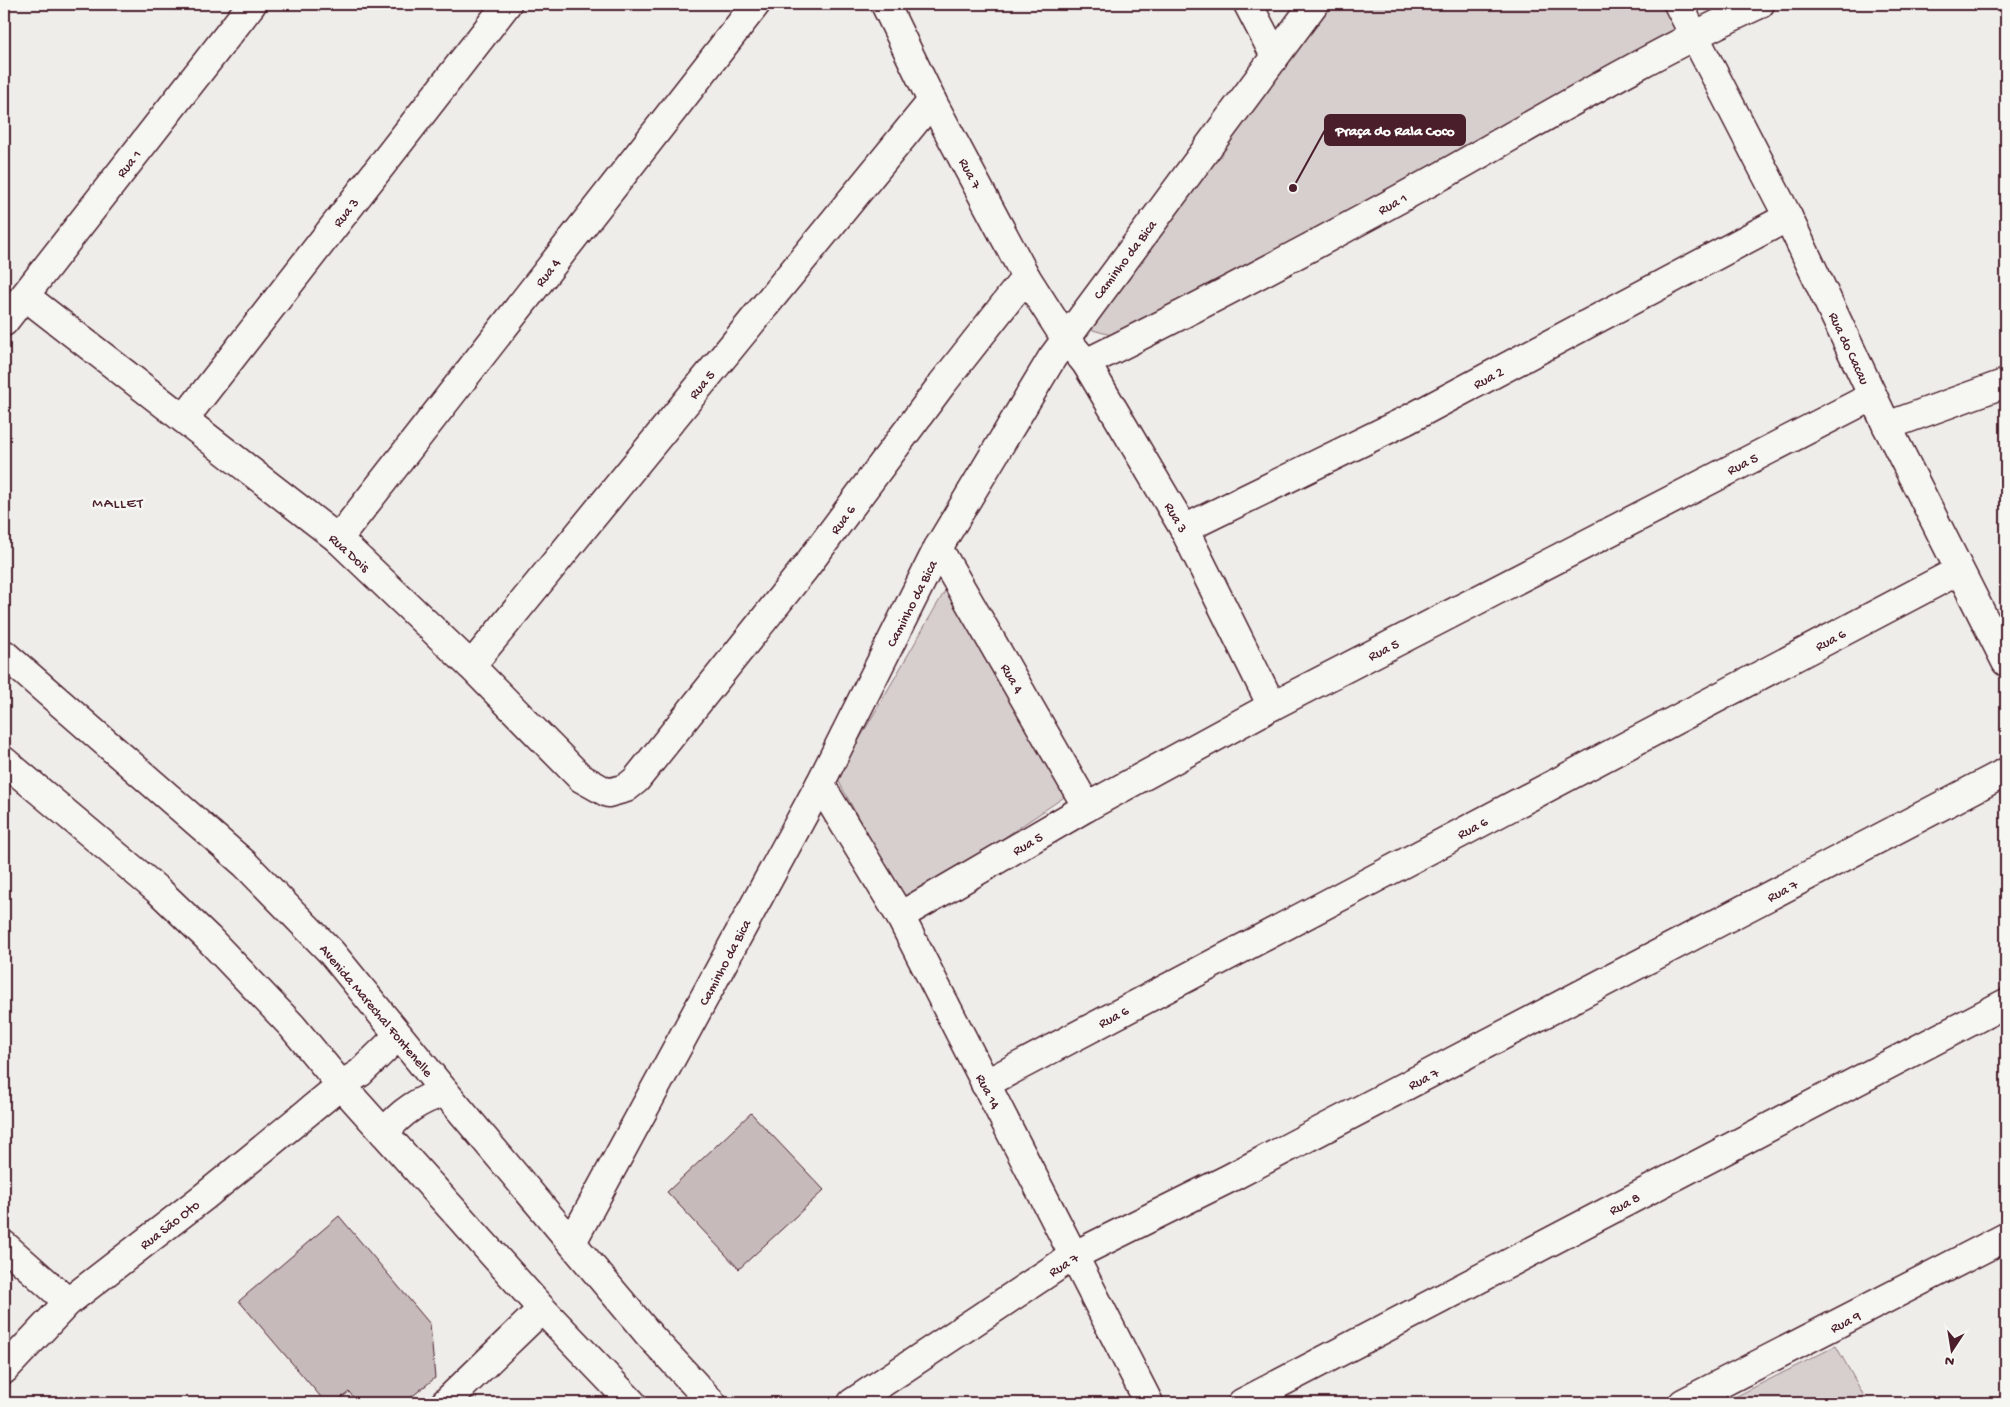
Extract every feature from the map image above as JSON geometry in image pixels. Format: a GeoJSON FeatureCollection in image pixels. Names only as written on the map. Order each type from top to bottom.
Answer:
{"type":"FeatureCollection","features":[{"type":"Feature","properties":{"kind":"street","name":"Rua 1"},"geometry":{"type":"LineString","coordinates":[[4,322],[252,4]]}},
{"type":"Feature","properties":{"kind":"street","name":"Rua 3"},"geometry":{"type":"LineString","coordinates":[[184,419],[507,4]]}},
{"type":"Feature","properties":{"kind":"street","name":"Rua 4"},"geometry":{"type":"LineString","coordinates":[[338,540],[756,4]]}},
{"type":"Feature","properties":{"kind":"street","name":"Rua 7"},"geometry":{"type":"LineString","coordinates":[[885,4],[932,101],[1026,277],[1065,338]]}},
{"type":"Feature","properties":{"kind":"street"},"geometry":{"type":"LineString","coordinates":[[1248,4],[1275,56]]}},
{"type":"Feature","properties":{"kind":"street","name":"Caminho da Bica"},"geometry":{"type":"LineString","coordinates":[[572,1242],[820,784],[938,548],[1065,338],[1314,4]]}},
{"type":"Feature","properties":{"kind":"street","name":"Rua do Cacau"},"geometry":{"type":"LineString","coordinates":[[1678,4],[1788,217],[1886,426],[1958,571],[2006,662]]}},
{"type":"Feature","properties":{"kind":"street","name":"Rua 1"},"geometry":{"type":"LineString","coordinates":[[1086,364],[1359,222],[1694,34],[1760,4]]}},
{"type":"Feature","properties":{"kind":"street","name":"Rua 5"},"geometry":{"type":"LineString","coordinates":[[471,666],[932,101]]}},
{"type":"Feature","properties":{"kind":"street","name":"Rua 2"},"geometry":{"type":"LineString","coordinates":[[1184,529],[1407,420],[1788,217]]}},
{"type":"Feature","properties":{"kind":"street","name":"Rua 6"},"geometry":{"type":"LineString","coordinates":[[653,758],[805,568],[942,384],[1026,277]]}},
{"type":"Feature","properties":{"kind":"street","name":"Rua Dois"},"geometry":{"type":"LineString","coordinates":[[24,296],[338,540],[471,666],[581,778],[608,793],[626,788],[636,780],[653,758]]}},
{"type":"Feature","properties":{"kind":"street","name":"Rua 3"},"geometry":{"type":"LineString","coordinates":[[1065,338],[1086,364],[1184,529],[1272,706]]}},
{"type":"Feature","properties":{"kind":"street"},"geometry":{"type":"LineString","coordinates":[[1886,426],[2006,383]]}},
{"type":"Feature","properties":{"kind":"street","name":"Rua 5"},"geometry":{"type":"LineString","coordinates":[[900,916],[1087,807],[1272,706],[1873,396]]}},
{"type":"Feature","properties":{"kind":"street","name":"Rua 4"},"geometry":{"type":"LineString","coordinates":[[938,548],[1087,807]]}},
{"type":"Feature","properties":{"kind":"street","name":"Rua 6"},"geometry":{"type":"LineString","coordinates":[[985,1084],[1958,571]]}},
{"type":"Feature","properties":{"kind":"street","name":"Avenida Marechal Fontenelle"},"geometry":{"type":"LineString","coordinates":[[4,654],[245,864],[331,952],[398,1036],[650,1336],[712,1403]]}},
{"type":"Feature","properties":{"kind":"street"},"geometry":{"type":"LineString","coordinates":[[4,761],[160,892],[208,938],[292,1026],[341,1085],[542,1309],[632,1403]]}},
{"type":"Feature","properties":{"kind":"street","name":"Rua 7"},"geometry":{"type":"LineString","coordinates":[[852,1403],[1074,1256],[1376,1103],[2006,772]]}},
{"type":"Feature","properties":{"kind":"street","name":"Rua 14"},"geometry":{"type":"LineString","coordinates":[[820,784],[900,916],[1149,1403]]}},
{"type":"Feature","properties":{"kind":"street","name":"Rua 8"},"geometry":{"type":"LineString","coordinates":[[1242,1403],[2006,1003]]}},
{"type":"Feature","properties":{"kind":"street","name":"Rua São Oto"},"geometry":{"type":"LineString","coordinates":[[4,1370],[68,1302],[205,1196],[341,1085],[360,1073],[398,1036]]}},
{"type":"Feature","properties":{"kind":"street"},"geometry":{"type":"LineString","coordinates":[[384,1133],[402,1113],[418,1102],[445,1092]]}},
{"type":"Feature","properties":{"kind":"street","name":"Rua 9"},"geometry":{"type":"LineString","coordinates":[[1683,1403],[2006,1237]]}},
{"type":"Feature","properties":{"kind":"street"},"geometry":{"type":"LineString","coordinates":[[4,1245],[68,1302]]}},
{"type":"Feature","properties":{"kind":"street"},"geometry":{"type":"LineString","coordinates":[[445,1403],[542,1309]]}},
{"type":"Feature","properties":{"kind":"shaded area"},"geometry":{"type":"Polygon","coordinates":[[[1329,4],[1668,4],[1681,31],[1184,306],[1115,336],[1085,328],[1329,4]]]}},
{"type":"Feature","properties":{"kind":"shaded area"},"geometry":{"type":"Polygon","coordinates":[[[946,589],[1073,791],[905,905],[837,778],[946,589]]]}},
{"type":"Feature","properties":{"kind":"shaded area"},"geometry":{"type":"Polygon","coordinates":[[[1836,1346],[1868,1403],[1723,1403],[1836,1346]]]}},
{"type":"Feature","properties":{"kind":"building"},"geometry":{"type":"Polygon","coordinates":[[[751,1113],[824,1190],[739,1269],[667,1192],[751,1113]]]}},
{"type":"Feature","properties":{"kind":"building"},"geometry":{"type":"Polygon","coordinates":[[[339,1216],[430,1324],[435,1378],[404,1403],[358,1403],[349,1392],[335,1403],[326,1403],[239,1301],[339,1216]]]}},
{"type":"Feature","properties":{"kind":"place","name":"Praça do Rala Coco"},"geometry":{"type":"Point","coordinates":[1293,188]}},
{"type":"Feature","properties":{"kind":"district","name":"MALLET"},"geometry":{"type":"Point","coordinates":[118,502]}}]}
